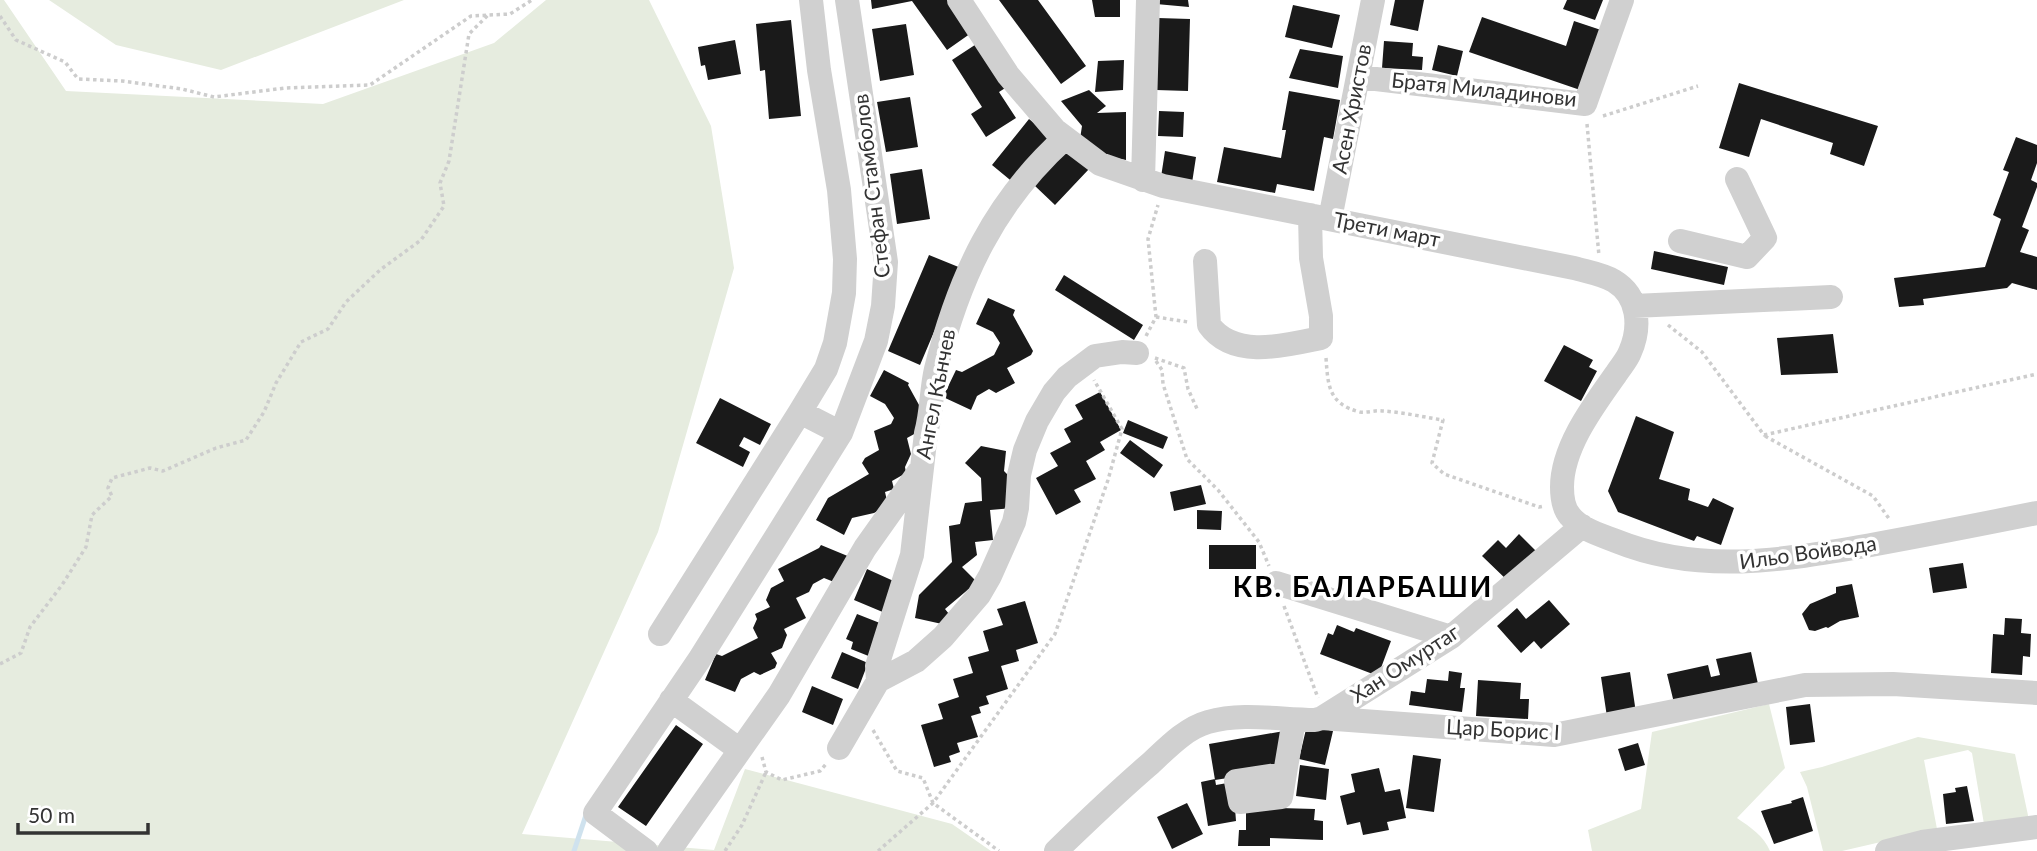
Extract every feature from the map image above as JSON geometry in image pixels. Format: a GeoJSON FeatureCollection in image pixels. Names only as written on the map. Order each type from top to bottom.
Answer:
{"type":"FeatureCollection","features":[{"type":"Feature","properties":{"kind":"street","name":"Стефан Стамболов"},"geometry":{"type":"LineString","coordinates":[[660,634],[800,412],[831,356],[841,317],[846,269],[839,190],[818,70],[811,0]]}},
{"type":"Feature","properties":{"kind":"street","name":"Стефан Стамболов"},"geometry":{"type":"LineString","coordinates":[[646,851],[595,813],[699,660],[841,433],[876,341],[886,275],[883,239],[847,0]]}},
{"type":"Feature","properties":{"kind":"street","name":"Трети март"},"geometry":{"type":"LineString","coordinates":[[959,0],[1009,75],[1055,130],[1100,164],[1153,183],[1601,275],[1622,286],[1642,305]]}},
{"type":"Feature","properties":{"kind":"street"},"geometry":{"type":"LineString","coordinates":[[1148,0],[1153,183]]}},
{"type":"Feature","properties":{"kind":"street","name":"Асен Христов"},"geometry":{"type":"LineString","coordinates":[[1321,338],[1321,316],[1311,258],[1359,77],[1373,0]]}},
{"type":"Feature","properties":{"kind":"street","name":"Братя Миладинови"},"geometry":{"type":"LineString","coordinates":[[1359,77],[1586,111],[1622,0]]}},
{"type":"Feature","properties":{"kind":"street","name":"Ангел Кънчев"},"geometry":{"type":"LineString","coordinates":[[878,681],[877,666],[912,555],[936,372],[954,304],[977,250],[1011,194],[1065,138]]}},
{"type":"Feature","properties":{"kind":"street"},"geometry":{"type":"LineString","coordinates":[[1680,241],[1746,257],[1765,239],[1737,178]]}},
{"type":"Feature","properties":{"kind":"street"},"geometry":{"type":"LineString","coordinates":[[1205,261],[1209,325],[1214,332],[1251,346],[1271,348],[1321,338]]}},
{"type":"Feature","properties":{"kind":"street"},"geometry":{"type":"LineString","coordinates":[[1582,526],[1570,517],[1564,505],[1562,479],[1569,453],[1596,404],[1632,349],[1642,305],[1831,297]]}},
{"type":"Feature","properties":{"kind":"street"},"geometry":{"type":"LineString","coordinates":[[839,748],[878,681],[916,661],[943,637],[979,595],[1010,533],[1017,508],[1019,475],[1025,450],[1037,421],[1060,385],[1095,356],[1137,353]]}},
{"type":"Feature","properties":{"kind":"street"},"geometry":{"type":"LineString","coordinates":[[800,412],[841,433]]}},
{"type":"Feature","properties":{"kind":"street"},"geometry":{"type":"LineString","coordinates":[[669,851],[779,695],[865,548],[922,469]]}},
{"type":"Feature","properties":{"kind":"street","name":"Ильо Войвода"},"geometry":{"type":"LineString","coordinates":[[1582,526],[1648,552],[1696,562],[1721,563],[1803,558],[2037,513]]}},
{"type":"Feature","properties":{"kind":"street","name":"Хан Омуртаг"},"geometry":{"type":"LineString","coordinates":[[1310,720],[1451,637],[1582,526]]}},
{"type":"Feature","properties":{"kind":"street"},"geometry":{"type":"LineString","coordinates":[[1276,583],[1451,637]]}},
{"type":"Feature","properties":{"kind":"street","name":"Цар Борис I"},"geometry":{"type":"LineString","coordinates":[[1056,851],[1125,785],[1198,726],[1229,718],[1251,716],[1553,735],[1786,688],[1827,683],[1893,684],[2037,693]]}},
{"type":"Feature","properties":{"kind":"street"},"geometry":{"type":"LineString","coordinates":[[671,700],[740,750]]}},
{"type":"Feature","properties":{"kind":"street"},"geometry":{"type":"LineString","coordinates":[[1284,774],[1310,720]]}},
{"type":"Feature","properties":{"kind":"street"},"geometry":{"type":"LineString","coordinates":[[1887,851],[1922,842],[2037,827]]}},
{"type":"Feature","properties":{"kind":"path"},"geometry":{"type":"LineString","coordinates":[[0,16],[16,40],[65,62],[78,79],[158,86],[214,97],[285,88],[370,85],[471,16],[510,14],[532,0]]}},
{"type":"Feature","properties":{"kind":"path"},"geometry":{"type":"LineString","coordinates":[[0,664],[21,653],[30,627],[62,585],[86,547],[92,515],[112,496],[108,488],[112,478],[150,468],[163,471],[216,448],[246,440],[301,342],[328,329],[346,302],[380,270],[421,240],[444,206],[440,184],[449,161],[468,34],[488,15]]}},
{"type":"Feature","properties":{"kind":"path"},"geometry":{"type":"LineString","coordinates":[[1586,111],[1595,118],[1698,86]]}},
{"type":"Feature","properties":{"kind":"path"},"geometry":{"type":"LineString","coordinates":[[1586,111],[1601,275]]}},
{"type":"Feature","properties":{"kind":"path"},"geometry":{"type":"LineString","coordinates":[[1137,353],[1156,317],[1148,239],[1153,183]]}},
{"type":"Feature","properties":{"kind":"path"},"geometry":{"type":"LineString","coordinates":[[1642,305],[1702,352],[1764,435],[1873,496],[1904,539]]}},
{"type":"Feature","properties":{"kind":"path"},"geometry":{"type":"LineString","coordinates":[[1156,317],[1209,325]]}},
{"type":"Feature","properties":{"kind":"path"},"geometry":{"type":"LineString","coordinates":[[1321,338],[1327,359],[1326,378],[1331,394],[1339,402],[1363,412],[1383,411],[1443,420],[1432,463],[1444,474],[1539,506],[1564,505]]}},
{"type":"Feature","properties":{"kind":"path"},"geometry":{"type":"LineString","coordinates":[[1198,411],[1188,388],[1184,368],[1149,356],[1158,362],[1162,370],[1163,384],[1187,458],[1218,490],[1259,542],[1318,700],[1310,720]]}},
{"type":"Feature","properties":{"kind":"path"},"geometry":{"type":"LineString","coordinates":[[878,851],[933,803],[1055,634],[1122,429],[1102,391],[1082,365]]}},
{"type":"Feature","properties":{"kind":"path"},"geometry":{"type":"LineString","coordinates":[[1764,435],[2037,374]]}},
{"type":"Feature","properties":{"kind":"path"},"geometry":{"type":"LineString","coordinates":[[861,710],[897,771],[923,778],[933,803],[999,851]]}},
{"type":"Feature","properties":{"kind":"path"},"geometry":{"type":"LineString","coordinates":[[725,851],[742,825],[765,772],[761,753],[752,745],[740,750]]}},
{"type":"Feature","properties":{"kind":"path"},"geometry":{"type":"LineString","coordinates":[[765,772],[782,780],[820,771],[839,748]]}},
{"type":"Feature","properties":{"kind":"shaded area"},"geometry":{"type":"Polygon","coordinates":[[[0,0],[4,0],[66,91],[323,104],[494,43],[546,0],[649,0],[711,126],[734,268],[658,532],[522,834],[714,850],[745,769],[952,824],[991,851],[0,851],[0,0]]]}},
{"type":"Feature","properties":{"kind":"shaded area"},"geometry":{"type":"Polygon","coordinates":[[[49,0],[404,0],[221,70],[116,45],[49,0]]]}},
{"type":"Feature","properties":{"kind":"shaded area"},"geometry":{"type":"Polygon","coordinates":[[[1769,704],[1785,768],[1737,818],[1760,836],[1770,851],[1592,851],[1588,830],[1641,809],[1652,732],[1769,704]]]}},
{"type":"Feature","properties":{"kind":"shaded area"},"geometry":{"type":"Polygon","coordinates":[[[1918,737],[2015,754],[2029,820],[1984,824],[1972,753],[1968,750],[1924,760],[1937,829],[1842,851],[1823,851],[1807,787],[1800,772],[1918,737]]]}},
{"type":"Feature","properties":{"kind":"building"},"geometry":{"type":"Polygon","coordinates":[[[871,0],[951,0],[974,31],[947,50],[912,1],[872,9],[871,0]]]}},
{"type":"Feature","properties":{"kind":"building"},"geometry":{"type":"Polygon","coordinates":[[[999,0],[1038,0],[1086,66],[1061,84],[999,0]]]}},
{"type":"Feature","properties":{"kind":"building"},"geometry":{"type":"Polygon","coordinates":[[[1092,0],[1120,0],[1120,17],[1095,17],[1092,0]]]}},
{"type":"Feature","properties":{"kind":"building"},"geometry":{"type":"Polygon","coordinates":[[[1157,0],[1188,0],[1189,7],[1156,4],[1157,0]]]}},
{"type":"Feature","properties":{"kind":"building"},"geometry":{"type":"Polygon","coordinates":[[[1395,0],[1424,0],[1418,31],[1390,25],[1395,0]]]}},
{"type":"Feature","properties":{"kind":"building"},"geometry":{"type":"Polygon","coordinates":[[[1567,0],[1603,0],[1595,20],[1563,9],[1567,0]]]}},
{"type":"Feature","properties":{"kind":"building"},"geometry":{"type":"Polygon","coordinates":[[[1293,5],[1340,15],[1332,48],[1285,37],[1293,5]]]}},
{"type":"Feature","properties":{"kind":"building"},"geometry":{"type":"Polygon","coordinates":[[[1482,17],[1566,46],[1574,21],[1607,32],[1586,92],[1469,52],[1482,17]]]}},
{"type":"Feature","properties":{"kind":"building"},"geometry":{"type":"Polygon","coordinates":[[[1158,18],[1190,19],[1188,91],[1156,90],[1158,18]]]}},
{"type":"Feature","properties":{"kind":"building"},"geometry":{"type":"Polygon","coordinates":[[[791,20],[801,116],[769,119],[765,70],[760,71],[756,24],[791,20]]]}},
{"type":"Feature","properties":{"kind":"building"},"geometry":{"type":"Polygon","coordinates":[[[906,24],[914,75],[880,81],[872,29],[906,24]]]}},
{"type":"Feature","properties":{"kind":"building"},"geometry":{"type":"Polygon","coordinates":[[[984,39],[1013,83],[999,92],[1016,118],[986,137],[971,114],[982,107],[952,60],[984,39]]]}},
{"type":"Feature","properties":{"kind":"building"},"geometry":{"type":"Polygon","coordinates":[[[735,40],[741,74],[708,80],[705,65],[701,66],[698,47],[735,40]]]}},
{"type":"Feature","properties":{"kind":"building"},"geometry":{"type":"Polygon","coordinates":[[[1384,41],[1413,43],[1412,56],[1423,57],[1422,70],[1382,68],[1384,41]]]}},
{"type":"Feature","properties":{"kind":"building"},"geometry":{"type":"Polygon","coordinates":[[[1438,45],[1463,51],[1457,76],[1432,70],[1438,45]]]}},
{"type":"Feature","properties":{"kind":"building"},"geometry":{"type":"Polygon","coordinates":[[[1300,49],[1343,56],[1338,88],[1289,78],[1300,49]]]}},
{"type":"Feature","properties":{"kind":"building"},"geometry":{"type":"Polygon","coordinates":[[[1124,60],[1123,90],[1095,92],[1098,61],[1124,60]]]}},
{"type":"Feature","properties":{"kind":"building"},"geometry":{"type":"Polygon","coordinates":[[[1739,83],[1878,126],[1864,166],[1830,154],[1833,143],[1761,119],[1749,157],[1719,148],[1739,83]]]}},
{"type":"Feature","properties":{"kind":"building"},"geometry":{"type":"Polygon","coordinates":[[[1089,90],[1106,106],[1097,113],[1126,112],[1126,160],[1099,155],[1080,139],[1082,126],[1061,101],[1089,90]]]}},
{"type":"Feature","properties":{"kind":"building"},"geometry":{"type":"Polygon","coordinates":[[[1289,91],[1340,100],[1333,139],[1324,137],[1314,191],[1277,184],[1275,193],[1217,182],[1224,147],[1281,158],[1286,130],[1282,130],[1289,91]]]}},
{"type":"Feature","properties":{"kind":"building"},"geometry":{"type":"Polygon","coordinates":[[[910,97],[918,147],[886,152],[877,102],[910,97]]]}},
{"type":"Feature","properties":{"kind":"building"},"geometry":{"type":"Polygon","coordinates":[[[1159,111],[1184,112],[1183,137],[1158,136],[1159,111]]]}},
{"type":"Feature","properties":{"kind":"building"},"geometry":{"type":"Polygon","coordinates":[[[1029,119],[1053,138],[1015,184],[992,165],[1029,119]]]}},
{"type":"Feature","properties":{"kind":"building"},"geometry":{"type":"Polygon","coordinates":[[[2016,137],[2037,145],[2037,163],[2031,180],[2037,183],[2037,187],[2022,227],[2029,230],[2020,252],[2037,257],[2037,290],[2012,283],[2007,288],[1923,299],[1924,305],[1899,307],[1894,278],[1985,267],[2001,219],[1993,215],[2009,172],[2003,170],[2016,137]]]}},
{"type":"Feature","properties":{"kind":"building"},"geometry":{"type":"Polygon","coordinates":[[[1068,149],[1089,169],[1055,205],[1034,185],[1068,149]]]}},
{"type":"Feature","properties":{"kind":"building"},"geometry":{"type":"Polygon","coordinates":[[[1165,151],[1196,157],[1192,183],[1161,177],[1165,151]]]}},
{"type":"Feature","properties":{"kind":"building"},"geometry":{"type":"Polygon","coordinates":[[[922,169],[930,219],[897,224],[890,174],[922,169]]]}},
{"type":"Feature","properties":{"kind":"building"},"geometry":{"type":"Polygon","coordinates":[[[1654,251],[1728,267],[1724,285],[1651,269],[1654,251]]]}},
{"type":"Feature","properties":{"kind":"building"},"geometry":{"type":"Polygon","coordinates":[[[929,255],[961,268],[920,365],[888,351],[929,255]]]}},
{"type":"Feature","properties":{"kind":"building"},"geometry":{"type":"Polygon","coordinates":[[[1064,275],[1143,325],[1134,340],[1055,290],[1064,275]]]}},
{"type":"Feature","properties":{"kind":"building"},"geometry":{"type":"Polygon","coordinates":[[[988,298],[1015,310],[1013,315],[1033,351],[1031,355],[1007,368],[1015,383],[996,393],[989,389],[977,396],[971,410],[943,397],[956,370],[962,372],[994,355],[1000,343],[993,332],[976,324],[988,298]]]}},
{"type":"Feature","properties":{"kind":"building"},"geometry":{"type":"Polygon","coordinates":[[[1833,334],[1838,373],[1781,375],[1777,338],[1833,334]]]}},
{"type":"Feature","properties":{"kind":"building"},"geometry":{"type":"Polygon","coordinates":[[[1564,345],[1593,360],[1589,367],[1597,371],[1581,401],[1544,381],[1564,345]]]}},
{"type":"Feature","properties":{"kind":"building"},"geometry":{"type":"Polygon","coordinates":[[[884,370],[909,383],[929,423],[927,427],[907,438],[911,454],[905,467],[906,473],[892,481],[894,489],[885,492],[888,505],[874,513],[852,518],[844,535],[816,520],[828,498],[869,474],[862,463],[865,458],[879,450],[874,431],[891,424],[894,418],[885,404],[870,396],[884,370]]]}},
{"type":"Feature","properties":{"kind":"building"},"geometry":{"type":"Polygon","coordinates":[[[1100,392],[1121,430],[1100,442],[1105,450],[1086,461],[1096,479],[1074,490],[1081,502],[1056,515],[1036,478],[1058,466],[1050,453],[1071,442],[1064,429],[1083,419],[1075,405],[1100,392]]]}},
{"type":"Feature","properties":{"kind":"building"},"geometry":{"type":"Polygon","coordinates":[[[720,398],[771,424],[760,445],[744,437],[739,446],[750,452],[743,467],[696,443],[720,398]]]}},
{"type":"Feature","properties":{"kind":"building"},"geometry":{"type":"Polygon","coordinates":[[[1636,416],[1674,432],[1659,479],[1690,489],[1688,500],[1708,507],[1713,498],[1734,508],[1721,545],[1697,536],[1694,541],[1618,512],[1608,491],[1636,416]]]}},
{"type":"Feature","properties":{"kind":"building"},"geometry":{"type":"Polygon","coordinates":[[[1128,420],[1168,437],[1163,449],[1123,433],[1128,420]]]}},
{"type":"Feature","properties":{"kind":"building"},"geometry":{"type":"Polygon","coordinates":[[[1130,440],[1163,465],[1154,478],[1120,453],[1130,440]]]}},
{"type":"Feature","properties":{"kind":"building"},"geometry":{"type":"Polygon","coordinates":[[[981,446],[1006,451],[1004,471],[1009,476],[1013,508],[990,510],[993,540],[975,542],[977,555],[962,567],[977,582],[945,609],[949,614],[942,624],[915,618],[919,595],[952,562],[949,526],[960,524],[965,503],[982,501],[981,478],[965,463],[981,446]]]}},
{"type":"Feature","properties":{"kind":"building"},"geometry":{"type":"Polygon","coordinates":[[[1201,485],[1206,504],[1174,511],[1170,492],[1201,485]]]}},
{"type":"Feature","properties":{"kind":"building"},"geometry":{"type":"Polygon","coordinates":[[[1197,510],[1222,511],[1221,530],[1197,529],[1197,510]]]}},
{"type":"Feature","properties":{"kind":"building"},"geometry":{"type":"Polygon","coordinates":[[[1519,534],[1537,552],[1509,582],[1482,556],[1498,540],[1506,548],[1519,534]]]}},
{"type":"Feature","properties":{"kind":"building"},"geometry":{"type":"Polygon","coordinates":[[[821,545],[850,557],[839,584],[824,578],[813,584],[809,592],[796,598],[806,618],[784,629],[787,635],[782,648],[771,653],[777,663],[775,668],[760,675],[754,672],[741,679],[735,692],[705,680],[716,654],[722,656],[758,638],[753,628],[757,619],[755,614],[770,607],[766,600],[771,588],[784,581],[778,569],[821,545]]]}},
{"type":"Feature","properties":{"kind":"building"},"geometry":{"type":"Polygon","coordinates":[[[1209,545],[1256,545],[1256,569],[1209,569],[1209,545]]]}},
{"type":"Feature","properties":{"kind":"building"},"geometry":{"type":"Polygon","coordinates":[[[1963,563],[1967,588],[1933,593],[1929,568],[1963,563]]]}},
{"type":"Feature","properties":{"kind":"building"},"geometry":{"type":"Polygon","coordinates":[[[867,569],[898,583],[885,613],[854,600],[867,569]]]}},
{"type":"Feature","properties":{"kind":"building"},"geometry":{"type":"Polygon","coordinates":[[[1852,584],[1859,617],[1840,621],[1828,628],[1809,630],[1802,614],[1810,604],[1836,593],[1836,587],[1852,584]]]}},
{"type":"Feature","properties":{"kind":"building"},"geometry":{"type":"Polygon","coordinates":[[[1549,600],[1570,624],[1541,649],[1534,641],[1521,653],[1497,626],[1517,608],[1526,619],[1549,600]]]}},
{"type":"Feature","properties":{"kind":"building"},"geometry":{"type":"Polygon","coordinates":[[[1025,601],[1038,643],[1016,650],[1019,661],[1001,666],[1008,689],[986,696],[989,704],[979,707],[981,713],[971,716],[978,737],[957,743],[960,752],[949,756],[951,762],[934,767],[921,725],[943,719],[938,704],[959,697],[953,679],[973,673],[968,657],[989,651],[983,631],[1003,625],[997,609],[1025,601]]]}},
{"type":"Feature","properties":{"kind":"building"},"geometry":{"type":"Polygon","coordinates":[[[857,614],[890,627],[876,659],[851,649],[853,642],[846,639],[857,614]]]}},
{"type":"Feature","properties":{"kind":"building"},"geometry":{"type":"Polygon","coordinates":[[[2005,618],[2022,619],[2021,633],[2031,634],[2030,657],[2023,656],[2022,675],[1991,673],[1993,634],[2004,635],[2005,618]]]}},
{"type":"Feature","properties":{"kind":"building"},"geometry":{"type":"Polygon","coordinates":[[[1337,625],[1354,632],[1356,628],[1391,641],[1378,676],[1320,654],[1328,633],[1333,635],[1337,625]]]}},
{"type":"Feature","properties":{"kind":"building"},"geometry":{"type":"Polygon","coordinates":[[[842,652],[868,663],[858,689],[831,678],[842,652]]]}},
{"type":"Feature","properties":{"kind":"building"},"geometry":{"type":"Polygon","coordinates":[[[1751,652],[1758,684],[1674,703],[1667,674],[1708,665],[1711,677],[1720,675],[1716,659],[1751,652]]]}},
{"type":"Feature","properties":{"kind":"building"},"geometry":{"type":"Polygon","coordinates":[[[1449,671],[1462,673],[1460,688],[1465,688],[1462,712],[1409,705],[1411,691],[1425,693],[1427,679],[1448,681],[1449,671]]]}},
{"type":"Feature","properties":{"kind":"building"},"geometry":{"type":"Polygon","coordinates":[[[1630,672],[1636,713],[1607,717],[1601,677],[1630,672]]]}},
{"type":"Feature","properties":{"kind":"building"},"geometry":{"type":"Polygon","coordinates":[[[1478,680],[1521,683],[1520,699],[1529,699],[1528,719],[1476,716],[1478,680]]]}},
{"type":"Feature","properties":{"kind":"building"},"geometry":{"type":"Polygon","coordinates":[[[812,686],[843,699],[833,725],[802,712],[812,686]]]}},
{"type":"Feature","properties":{"kind":"building"},"geometry":{"type":"Polygon","coordinates":[[[1810,704],[1815,742],[1790,745],[1786,707],[1810,704]]]}},
{"type":"Feature","properties":{"kind":"building"},"geometry":{"type":"Polygon","coordinates":[[[676,725],[703,744],[646,826],[618,807],[676,725]]]}},
{"type":"Feature","properties":{"kind":"building"},"geometry":{"type":"Polygon","coordinates":[[[1307,725],[1333,731],[1325,765],[1299,759],[1307,725]]]}},
{"type":"Feature","properties":{"kind":"building"},"geometry":{"type":"Polygon","coordinates":[[[1284,731],[1279,764],[1253,774],[1215,780],[1209,744],[1284,731]]]}},
{"type":"Feature","properties":{"kind":"building"},"geometry":{"type":"Polygon","coordinates":[[[1638,743],[1645,765],[1625,771],[1618,749],[1638,743]]]}},
{"type":"Feature","properties":{"kind":"building"},"geometry":{"type":"Polygon","coordinates":[[[1413,755],[1441,759],[1434,812],[1406,808],[1413,755]]]}},
{"type":"Feature","properties":{"kind":"building"},"geometry":{"type":"Polygon","coordinates":[[[1300,765],[1329,769],[1326,800],[1296,796],[1300,765]]]}},
{"type":"Feature","properties":{"kind":"building"},"geometry":{"type":"Polygon","coordinates":[[[1379,768],[1385,792],[1400,789],[1406,818],[1387,822],[1389,830],[1363,835],[1360,822],[1347,825],[1340,796],[1355,792],[1351,774],[1379,768]]]}},
{"type":"Feature","properties":{"kind":"building"},"geometry":{"type":"Polygon","coordinates":[[[1215,779],[1216,785],[1233,782],[1236,821],[1208,826],[1201,782],[1215,779]]]}},
{"type":"Feature","properties":{"kind":"building"},"geometry":{"type":"Polygon","coordinates":[[[1967,786],[1974,821],[1946,824],[1943,794],[1956,792],[1955,788],[1967,786]]]}},
{"type":"Feature","properties":{"kind":"building"},"geometry":{"type":"Polygon","coordinates":[[[1803,797],[1813,831],[1774,844],[1761,811],[1792,803],[1791,801],[1803,797]]]}},
{"type":"Feature","properties":{"kind":"building"},"geometry":{"type":"Polygon","coordinates":[[[1187,803],[1203,834],[1172,849],[1157,817],[1187,803]]]}},
{"type":"Feature","properties":{"kind":"building"},"geometry":{"type":"Polygon","coordinates":[[[1246,807],[1315,809],[1314,820],[1323,821],[1323,840],[1270,838],[1270,846],[1238,846],[1239,830],[1246,830],[1246,807]]]}},
{"type":"Feature","properties":{"kind":"waterway"},"geometry":{"type":"LineString","coordinates":[[574,851],[587,812]]}},
{"type":"Feature","properties":{"kind":"district","name":"КВ. БАЛАРБАШИ"},"geometry":{"type":"Point","coordinates":[1363,587]}}]}
